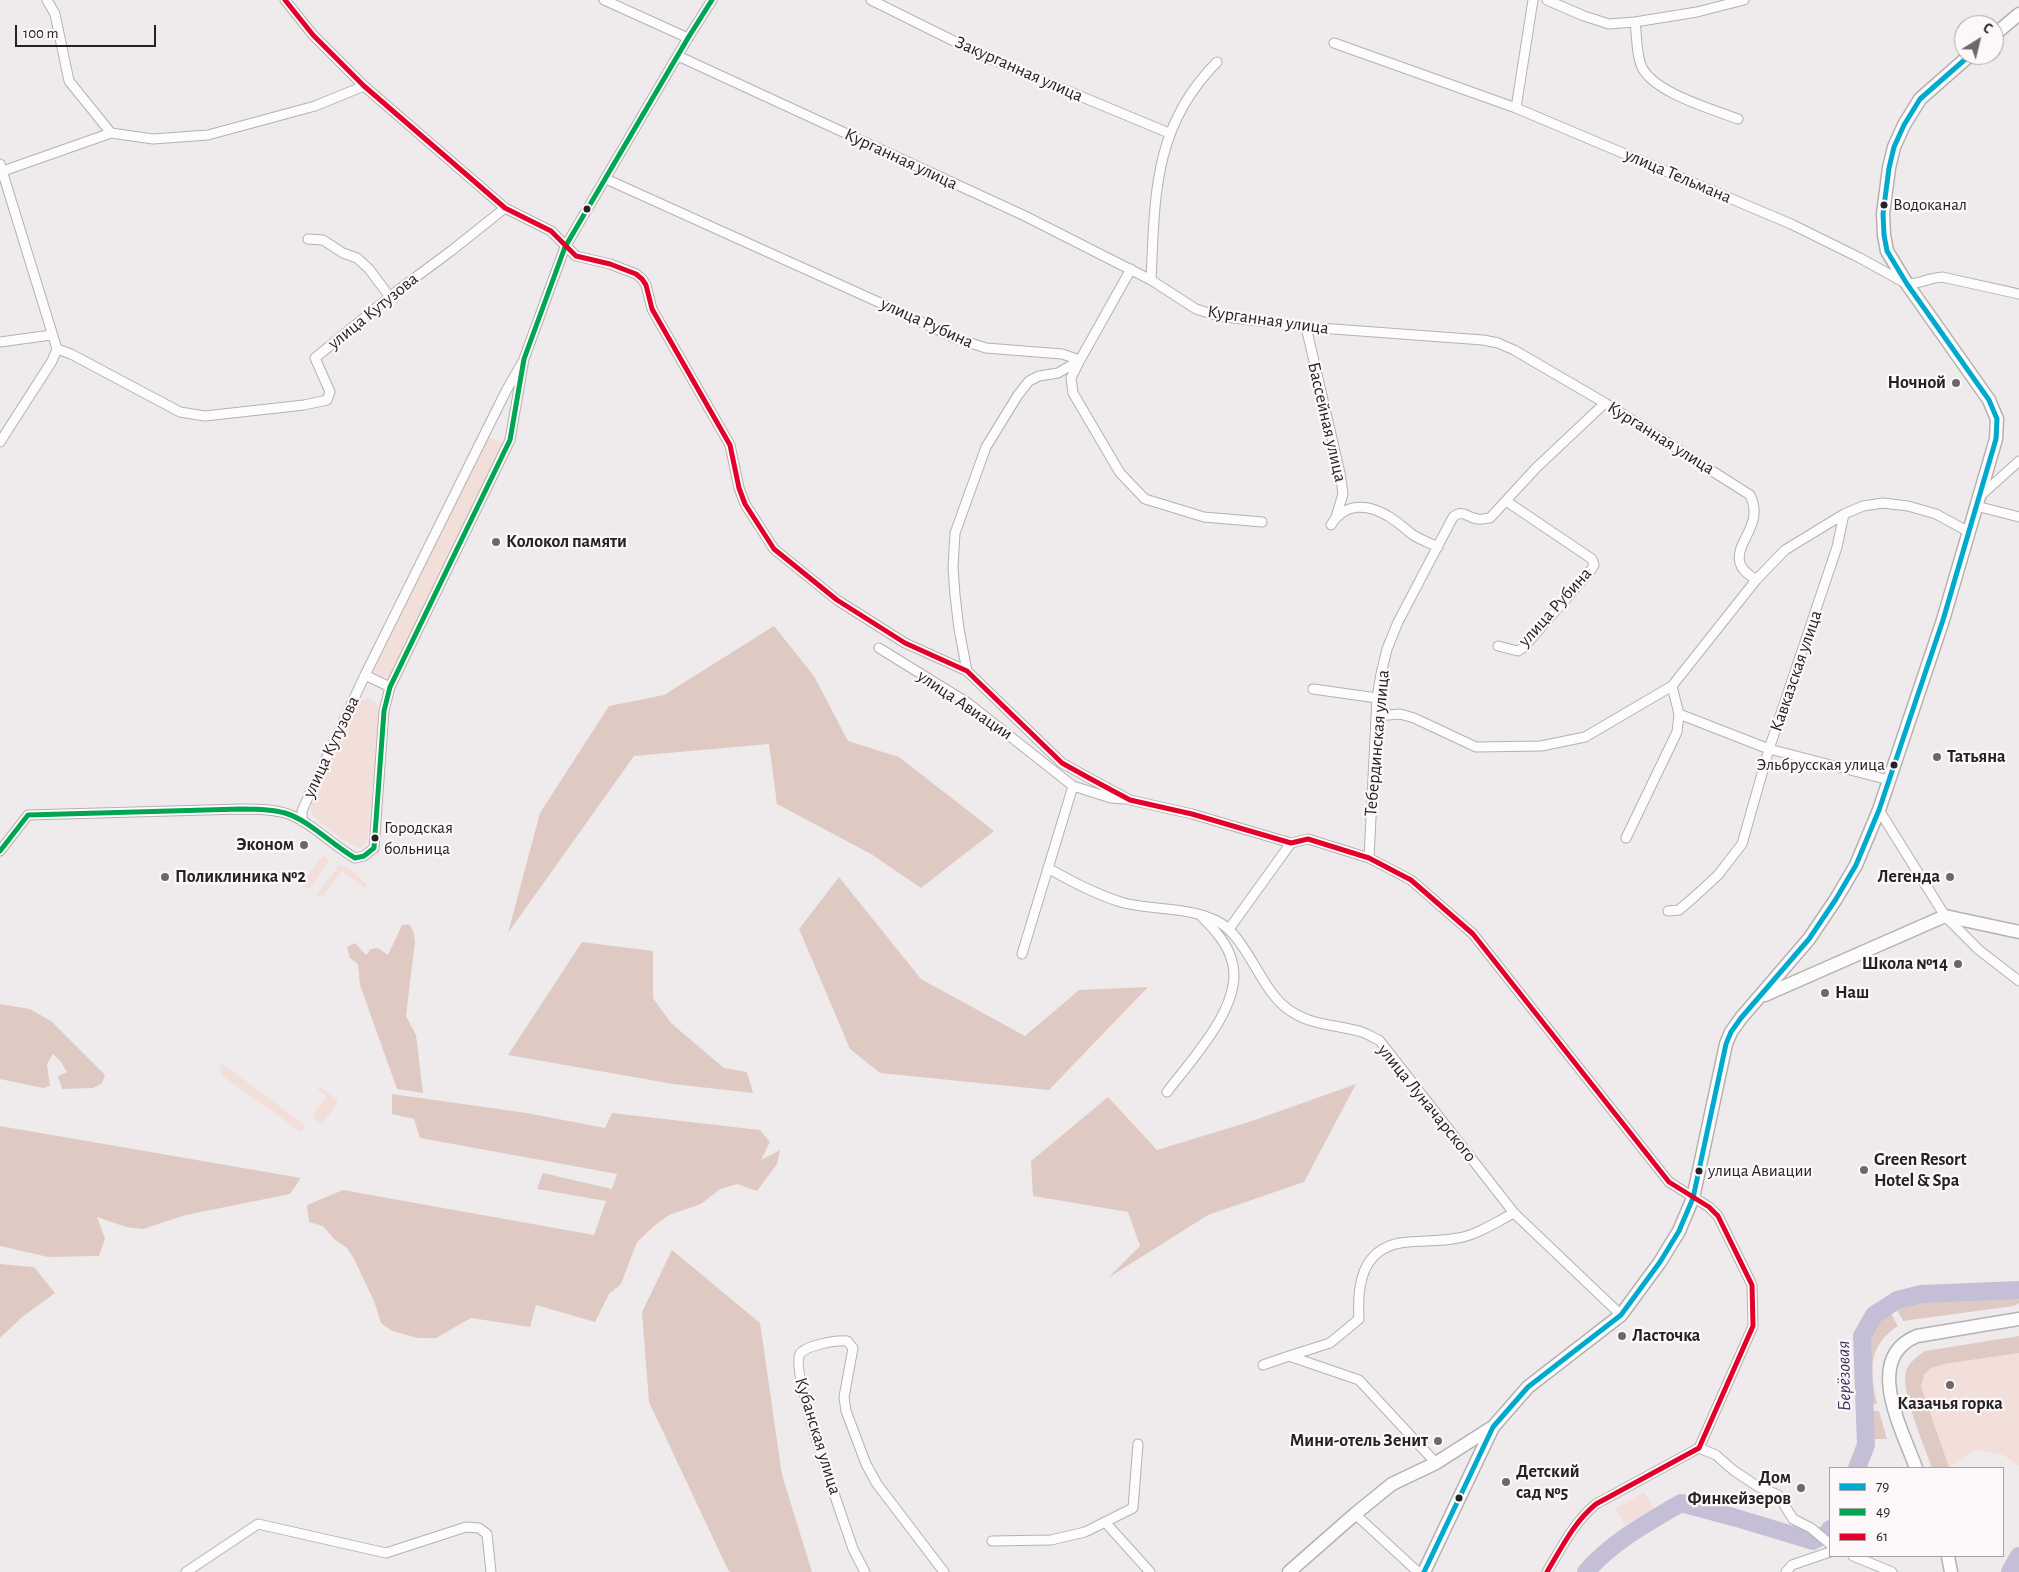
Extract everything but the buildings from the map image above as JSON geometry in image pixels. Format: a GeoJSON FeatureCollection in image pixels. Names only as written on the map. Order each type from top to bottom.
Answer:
{"type":"FeatureCollection","features":[{"type":"Feature","properties":{"kind":"street"},"geometry":{"type":"LineString","coordinates":[[47,0],[56,14],[69,81],[112,133]]}},
{"type":"Feature","properties":{"kind":"street"},"geometry":{"type":"LineString","coordinates":[[285,0],[313,35],[364,86],[505,208],[551,231],[565,246]]}},
{"type":"Feature","properties":{"kind":"street"},"geometry":{"type":"LineString","coordinates":[[604,0],[688,38]]}},
{"type":"Feature","properties":{"kind":"street","name":"улица Кутузова"},"geometry":{"type":"LineString","coordinates":[[302,821],[302,811],[365,675],[506,391],[524,359],[565,246],[712,0]]}},
{"type":"Feature","properties":{"kind":"street","name":"Закурганная улица"},"geometry":{"type":"LineString","coordinates":[[870,0],[986,57],[1169,133]]}},
{"type":"Feature","properties":{"kind":"street"},"geometry":{"type":"LineString","coordinates":[[1516,108],[1533,0]]}},
{"type":"Feature","properties":{"kind":"street"},"geometry":{"type":"LineString","coordinates":[[1548,0],[1584,16],[1610,24],[1697,12],[1744,0]]}},
{"type":"Feature","properties":{"kind":"street"},"geometry":{"type":"LineString","coordinates":[[2004,27],[2019,14]]}},
{"type":"Feature","properties":{"kind":"street"},"geometry":{"type":"LineString","coordinates":[[1635,22],[1641,65],[1650,79],[1667,91],[1738,119]]}},
{"type":"Feature","properties":{"kind":"street","name":"улица Тельмана"},"geometry":{"type":"LineString","coordinates":[[1334,43],[1516,108],[1791,224],[1860,258],[1907,284]]}},
{"type":"Feature","properties":{"kind":"street","name":"Курганная улица"},"geometry":{"type":"LineString","coordinates":[[678,56],[1025,216],[1131,269],[1196,309],[1218,316],[1306,327],[1498,343],[1514,350],[1605,403],[1750,495],[1754,505],[1754,516],[1740,552],[1740,562],[1745,572],[1756,580]]}},
{"type":"Feature","properties":{"kind":"street"},"geometry":{"type":"LineString","coordinates":[[1151,280],[1155,193],[1169,133],[1200,78],[1217,62]]}},
{"type":"Feature","properties":{"kind":"street"},"geometry":{"type":"LineString","coordinates":[[1424,1572],[1493,1427],[1528,1387],[1621,1315],[1660,1262],[1679,1231],[1692,1198],[1726,1044],[1741,1018],[1809,939],[1836,899],[1856,865],[1879,810],[1942,620],[1996,439],[1997,419],[1989,400],[1907,284],[1887,251],[1884,235],[1884,206],[1894,147],[1904,125],[1920,99],[1959,65]]}},
{"type":"Feature","properties":{"kind":"street"},"geometry":{"type":"LineString","coordinates":[[0,442],[52,361],[57,349],[51,336],[1,168],[112,133],[153,139],[208,135],[316,106],[364,86]]}},
{"type":"Feature","properties":{"kind":"street","name":"улица Рубина"},"geometry":{"type":"LineString","coordinates":[[606,178],[955,338],[986,348],[1062,354],[1080,360]]}},
{"type":"Feature","properties":{"kind":"street","name":"улица Кутузова"},"geometry":{"type":"LineString","coordinates":[[57,349],[71,354],[180,412],[205,416],[304,405],[327,400],[330,392],[315,358],[390,296],[505,208]]}},
{"type":"Feature","properties":{"kind":"street"},"geometry":{"type":"LineString","coordinates":[[308,239],[323,240],[343,253],[356,258],[369,269],[390,296]]}},
{"type":"Feature","properties":{"kind":"street","name":"улица Авиации"},"geometry":{"type":"LineString","coordinates":[[565,246],[576,256],[610,264],[636,274],[642,279],[646,285],[652,309],[730,445],[739,488],[745,504],[774,549],[845,605],[905,643],[967,671],[1062,762],[1130,800]]}},
{"type":"Feature","properties":{"kind":"street"},"geometry":{"type":"LineString","coordinates":[[1131,269],[1071,378],[1073,393],[1120,473],[1145,499],[1204,517],[1262,522]]}},
{"type":"Feature","properties":{"kind":"street"},"geometry":{"type":"LineString","coordinates":[[1907,284],[1915,284],[1930,278],[1942,277],[2019,294]]}},
{"type":"Feature","properties":{"kind":"street","name":"Бассейная улица"},"geometry":{"type":"LineString","coordinates":[[1306,327],[1340,474],[1343,494],[1336,517]]}},
{"type":"Feature","properties":{"kind":"street"},"geometry":{"type":"LineString","coordinates":[[0,342],[51,336]]}},
{"type":"Feature","properties":{"kind":"street","name":"улица Кутузова"},"geometry":{"type":"LineString","coordinates":[[0,851],[28,815],[241,808],[286,813],[302,821],[355,858],[364,856],[374,848],[384,711],[390,687],[510,440],[524,359]]}},
{"type":"Feature","properties":{"kind":"street"},"geometry":{"type":"LineString","coordinates":[[967,671],[959,629],[953,567],[955,533],[976,474],[986,447],[1018,395],[1029,381],[1040,376],[1058,373],[1080,360]]}},
{"type":"Feature","properties":{"kind":"street","name":"Тебердинская улица"},"geometry":{"type":"LineString","coordinates":[[1369,858],[1377,698],[1387,649],[1394,631],[1453,517],[1458,513],[1464,513],[1477,519],[1490,518],[1536,468],[1605,403]]}},
{"type":"Feature","properties":{"kind":"street"},"geometry":{"type":"LineString","coordinates":[[1977,502],[2019,461]]}},
{"type":"Feature","properties":{"kind":"street","name":"улица Рубина"},"geometry":{"type":"LineString","coordinates":[[1498,646],[1518,650],[1524,647],[1594,565],[1592,559],[1506,501]]}},
{"type":"Feature","properties":{"kind":"street"},"geometry":{"type":"LineString","coordinates":[[1977,502],[2019,517]]}},
{"type":"Feature","properties":{"kind":"street"},"geometry":{"type":"LineString","coordinates":[[1377,716],[1400,714],[1414,718],[1476,747],[1541,746],[1585,737],[1672,686],[1756,580],[1785,550],[1844,514],[1863,506],[1883,503],[1908,506],[1936,514],[1968,532]]}},
{"type":"Feature","properties":{"kind":"street"},"geometry":{"type":"LineString","coordinates":[[1330,525],[1344,510],[1354,507],[1370,509],[1388,515],[1414,536],[1438,547]]}},
{"type":"Feature","properties":{"kind":"street","name":"Кавказская улица"},"geometry":{"type":"LineString","coordinates":[[1668,911],[1679,910],[1693,898],[1718,875],[1742,844],[1769,749],[1832,565],[1844,514]]}},
{"type":"Feature","properties":{"kind":"street","name":"улица Авиации"},"geometry":{"type":"LineString","coordinates":[[879,648],[968,703],[1073,786],[1111,798],[1130,800],[1192,814],[1291,843],[1308,839],[1369,858],[1411,880],[1473,934],[1670,1182],[1692,1198],[1709,1207],[1718,1216],[1752,1285],[1753,1326],[1699,1448]]}},
{"type":"Feature","properties":{"kind":"street","name":"улица Кутузова"},"geometry":{"type":"LineString","coordinates":[[365,675],[390,687]]}},
{"type":"Feature","properties":{"kind":"street"},"geometry":{"type":"LineString","coordinates":[[1626,838],[1677,732],[1679,714],[1672,686]]}},
{"type":"Feature","properties":{"kind":"street"},"geometry":{"type":"LineString","coordinates":[[1312,689],[1377,698]]}},
{"type":"Feature","properties":{"kind":"street"},"geometry":{"type":"LineString","coordinates":[[1679,714],[1769,749],[1888,780]]}},
{"type":"Feature","properties":{"kind":"street"},"geometry":{"type":"LineString","coordinates":[[1022,954],[1073,786]]}},
{"type":"Feature","properties":{"kind":"street"},"geometry":{"type":"LineString","coordinates":[[1879,810],[1944,916],[1979,950],[2019,981]]}},
{"type":"Feature","properties":{"kind":"street"},"geometry":{"type":"LineString","coordinates":[[1229,929],[1291,843]]}},
{"type":"Feature","properties":{"kind":"street","name":"улица Луначарского"},"geometry":{"type":"LineString","coordinates":[[1048,868],[1079,886],[1124,902],[1200,915],[1216,920],[1229,929],[1282,1005],[1295,1016],[1325,1026],[1362,1032],[1379,1040],[1514,1213],[1621,1315]]}},
{"type":"Feature","properties":{"kind":"street"},"geometry":{"type":"LineString","coordinates":[[1167,1092],[1222,1018],[1230,1002],[1233,983],[1233,962],[1224,942],[1200,915]]}},
{"type":"Feature","properties":{"kind":"street"},"geometry":{"type":"LineString","coordinates":[[1760,997],[1944,916],[2019,932]]}},
{"type":"Feature","properties":{"kind":"street"},"geometry":{"type":"LineString","coordinates":[[1263,1365],[1330,1343],[1359,1319],[1357,1297],[1361,1279],[1369,1262],[1382,1249],[1399,1244],[1459,1238],[1487,1228],[1514,1213]]}},
{"type":"Feature","properties":{"kind":"street"},"geometry":{"type":"LineString","coordinates":[[1916,1467],[1893,1404],[1888,1383],[1890,1367],[1896,1352],[1910,1339],[1917,1336],[2019,1319]]}},
{"type":"Feature","properties":{"kind":"street","name":"Кубанская улица"},"geometry":{"type":"LineString","coordinates":[[865,1572],[853,1549],[806,1404],[797,1363],[800,1354],[807,1348],[839,1341],[847,1342],[852,1348],[844,1397],[846,1411],[866,1464],[877,1484],[944,1572]]}},
{"type":"Feature","properties":{"kind":"street"},"geometry":{"type":"LineString","coordinates":[[1289,1356],[1359,1380],[1436,1463]]}},
{"type":"Feature","properties":{"kind":"street"},"geometry":{"type":"LineString","coordinates":[[1289,1572],[1392,1484],[1436,1463],[1493,1427]]}},
{"type":"Feature","properties":{"kind":"street"},"geometry":{"type":"LineString","coordinates":[[992,1541],[1051,1540],[1085,1532],[1133,1508],[1138,1444]]}},
{"type":"Feature","properties":{"kind":"street"},"geometry":{"type":"LineString","coordinates":[[1547,1572],[1573,1527],[1585,1512],[1596,1504],[1699,1448],[1716,1455],[1749,1481],[1778,1495],[1793,1519],[1812,1528],[1829,1543]]}},
{"type":"Feature","properties":{"kind":"street"},"geometry":{"type":"LineString","coordinates":[[1355,1514],[1418,1572]]}},
{"type":"Feature","properties":{"kind":"street"},"geometry":{"type":"LineString","coordinates":[[1105,1522],[1150,1572]]}},
{"type":"Feature","properties":{"kind":"street"},"geometry":{"type":"LineString","coordinates":[[186,1572],[258,1524],[386,1553],[466,1527],[479,1528],[487,1534],[491,1572]]}},
{"type":"Feature","properties":{"kind":"street"},"geometry":{"type":"LineString","coordinates":[[1786,1572],[1792,1565],[1829,1552]]}},
{"type":"Feature","properties":{"kind":"street"},"geometry":{"type":"LineString","coordinates":[[1855,1557],[1892,1572]]}},
{"type":"Feature","properties":{"kind":"street"},"geometry":{"type":"LineString","coordinates":[[1948,1557],[1951,1572]]}},
{"type":"Feature","properties":{"kind":"shaded area"},"geometry":{"type":"Polygon","coordinates":[[[488,436],[503,443],[390,677],[382,677],[374,669],[488,436]]]}},
{"type":"Feature","properties":{"kind":"shaded area"},"geometry":{"type":"Polygon","coordinates":[[[774,626],[814,676],[848,741],[899,757],[994,831],[921,888],[871,854],[777,804],[769,744],[634,756],[508,933],[540,813],[609,706],[664,695],[774,626]]]}},
{"type":"Feature","properties":{"kind":"shaded area"},"geometry":{"type":"Polygon","coordinates":[[[368,698],[377,704],[379,710],[368,839],[361,848],[343,840],[321,824],[313,815],[311,807],[358,701],[368,698]]]}},
{"type":"Feature","properties":{"kind":"shaded area"},"geometry":{"type":"Polygon","coordinates":[[[325,856],[329,862],[310,888],[307,889],[303,886],[303,883],[321,857],[325,856]]]}},
{"type":"Feature","properties":{"kind":"shaded area"},"geometry":{"type":"Polygon","coordinates":[[[339,865],[354,872],[367,885],[366,888],[342,871],[321,898],[317,896],[318,893],[339,865]]]}},
{"type":"Feature","properties":{"kind":"shaded area"},"geometry":{"type":"Polygon","coordinates":[[[839,877],[921,979],[1025,1036],[1079,990],[1148,987],[1049,1090],[880,1073],[850,1049],[799,929],[839,877]]]}},
{"type":"Feature","properties":{"kind":"shaded area"},"geometry":{"type":"Polygon","coordinates":[[[409,924],[415,941],[406,1016],[416,1035],[423,1093],[397,1089],[360,985],[358,964],[350,958],[347,947],[355,943],[366,955],[371,949],[378,948],[388,955],[402,925],[409,924]]]}},
{"type":"Feature","properties":{"kind":"shaded area"},"geometry":{"type":"Polygon","coordinates":[[[582,942],[653,951],[653,998],[671,1023],[724,1068],[747,1072],[753,1093],[673,1084],[508,1055],[582,942]]]}},
{"type":"Feature","properties":{"kind":"shaded area"},"geometry":{"type":"Polygon","coordinates":[[[0,1004],[30,1009],[51,1021],[105,1075],[102,1083],[93,1088],[62,1089],[58,1076],[67,1072],[53,1054],[47,1064],[50,1086],[43,1088],[0,1079],[0,1004]]]}},
{"type":"Feature","properties":{"kind":"shaded area"},"geometry":{"type":"Polygon","coordinates":[[[223,1064],[304,1124],[303,1131],[299,1131],[221,1075],[219,1067],[223,1064]]]}},
{"type":"Feature","properties":{"kind":"shaded area"},"geometry":{"type":"Polygon","coordinates":[[[1356,1084],[1304,1182],[1208,1215],[1108,1278],[1140,1246],[1128,1212],[1033,1196],[1031,1161],[1108,1097],[1157,1150],[1252,1121],[1356,1084]]]}},
{"type":"Feature","properties":{"kind":"shaded area"},"geometry":{"type":"Polygon","coordinates":[[[320,1087],[338,1101],[324,1122],[320,1124],[314,1118],[314,1113],[326,1096],[318,1090],[320,1087]]]}},
{"type":"Feature","properties":{"kind":"shaded area"},"geometry":{"type":"Polygon","coordinates":[[[392,1094],[527,1113],[605,1128],[612,1113],[760,1130],[770,1142],[761,1160],[780,1150],[777,1164],[757,1191],[737,1184],[720,1189],[701,1204],[669,1215],[654,1226],[637,1242],[621,1284],[609,1294],[595,1322],[536,1305],[530,1327],[471,1318],[436,1338],[418,1338],[392,1331],[381,1323],[374,1301],[354,1259],[347,1248],[334,1239],[323,1226],[309,1222],[307,1205],[343,1190],[594,1235],[606,1201],[537,1189],[543,1173],[612,1189],[617,1174],[420,1138],[414,1119],[392,1114],[392,1094]]]}},
{"type":"Feature","properties":{"kind":"shaded area"},"geometry":{"type":"Polygon","coordinates":[[[0,1126],[301,1178],[290,1194],[186,1215],[143,1229],[126,1227],[97,1217],[105,1239],[99,1256],[48,1257],[0,1246],[0,1126]]]}},
{"type":"Feature","properties":{"kind":"shaded area"},"geometry":{"type":"Polygon","coordinates":[[[672,1250],[760,1323],[782,1475],[812,1572],[730,1572],[728,1570],[649,1402],[642,1312],[672,1250]]]}},
{"type":"Feature","properties":{"kind":"shaded area"},"geometry":{"type":"Polygon","coordinates":[[[0,1264],[34,1267],[55,1293],[21,1318],[0,1338],[0,1264]]]}},
{"type":"Feature","properties":{"kind":"shaded area"},"geometry":{"type":"Polygon","coordinates":[[[2019,1293],[2019,1303],[2014,1306],[1903,1321],[1895,1306],[1921,1298],[2019,1293]]]}},
{"type":"Feature","properties":{"kind":"shaded area"},"geometry":{"type":"Polygon","coordinates":[[[1889,1310],[1898,1326],[1888,1334],[1876,1351],[1872,1370],[1877,1404],[1869,1404],[1866,1338],[1877,1318],[1889,1310]]]}},
{"type":"Feature","properties":{"kind":"shaded area"},"geometry":{"type":"Polygon","coordinates":[[[2019,1336],[2019,1353],[1944,1364],[1931,1368],[1924,1375],[1921,1387],[1949,1467],[1932,1467],[1914,1419],[1907,1392],[1906,1371],[1909,1365],[1925,1351],[2019,1336]]]}},
{"type":"Feature","properties":{"kind":"shaded area"},"geometry":{"type":"Polygon","coordinates":[[[2019,1353],[2019,1466],[2003,1455],[1975,1450],[1949,1467],[1920,1387],[1924,1375],[1931,1368],[1944,1364],[2019,1353]]]}},
{"type":"Feature","properties":{"kind":"shaded area"},"geometry":{"type":"Polygon","coordinates":[[[1870,1411],[1879,1411],[1887,1439],[1871,1439],[1870,1411]]]}},
{"type":"Feature","properties":{"kind":"shaded area"},"geometry":{"type":"Polygon","coordinates":[[[1644,1492],[1654,1508],[1625,1525],[1615,1509],[1644,1492]]]}},
{"type":"Feature","properties":{"kind":"waterway","name":"Берёзовая"},"geometry":{"type":"LineString","coordinates":[[1857,1467],[1866,1445],[1862,1336],[1874,1315],[1897,1300],[1921,1294],[2019,1290]]}},
{"type":"Feature","properties":{"kind":"waterway","name":"Берёзовая"},"geometry":{"type":"LineString","coordinates":[[1586,1572],[1619,1542],[1681,1503],[1813,1541],[1829,1532]]}},
{"type":"Feature","properties":{"kind":"waterway"},"geometry":{"type":"LineString","coordinates":[[2010,1572],[2019,1556]]}},
{"type":"Feature","properties":{"kind":"transit line","name":"61"},"geometry":{"type":"LineString","coordinates":[[285,0],[313,35],[364,86],[505,208],[551,231],[576,256],[610,264],[636,274],[642,279],[646,285],[652,309],[730,445],[739,488],[745,504],[774,549],[837,600],[905,643],[967,671],[1062,763],[1130,800],[1192,814],[1291,843],[1308,839],[1369,858],[1411,880],[1473,934],[1669,1182],[1709,1207],[1718,1216],[1752,1285],[1753,1326],[1699,1448],[1596,1504],[1575,1527],[1547,1572]]}},
{"type":"Feature","properties":{"kind":"transit line","name":"49"},"geometry":{"type":"LineString","coordinates":[[0,851],[28,815],[241,809],[274,811],[294,816],[355,858],[364,856],[374,848],[384,711],[390,687],[510,440],[524,359],[565,247],[712,0]]}},
{"type":"Feature","properties":{"kind":"transit line","name":"79"},"geometry":{"type":"LineString","coordinates":[[1424,1572],[1493,1427],[1528,1387],[1621,1315],[1660,1262],[1679,1231],[1693,1198],[1726,1044],[1731,1032],[1809,939],[1836,899],[1856,865],[1879,810],[1943,620],[1996,439],[1997,419],[1989,400],[1907,284],[1887,251],[1884,235],[1883,214],[1889,168],[1894,147],[1904,125],[1920,99],[1959,65]]}},
{"type":"Feature","properties":{"kind":"place","name":"Водоканал"},"geometry":{"type":"Point","coordinates":[1884,205]}},
{"type":"Feature","properties":{"kind":"place","name":"Ночной"},"geometry":{"type":"Point","coordinates":[1956,383]}},
{"type":"Feature","properties":{"kind":"place","name":"Колокол памяти"},"geometry":{"type":"Point","coordinates":[496,542]}},
{"type":"Feature","properties":{"kind":"place","name":"Татьяна"},"geometry":{"type":"Point","coordinates":[1937,757]}},
{"type":"Feature","properties":{"kind":"place","name":"Эльбрусская улица"},"geometry":{"type":"Point","coordinates":[1894,765]}},
{"type":"Feature","properties":{"kind":"place","name":"Городская больница"},"geometry":{"type":"Point","coordinates":[375,838]}},
{"type":"Feature","properties":{"kind":"place","name":"Эконом"},"geometry":{"type":"Point","coordinates":[304,845]}},
{"type":"Feature","properties":{"kind":"place","name":"Поликлиника №2"},"geometry":{"type":"Point","coordinates":[165,877]}},
{"type":"Feature","properties":{"kind":"place","name":"Легенда"},"geometry":{"type":"Point","coordinates":[1950,877]}},
{"type":"Feature","properties":{"kind":"place","name":"Школа №14"},"geometry":{"type":"Point","coordinates":[1958,964]}},
{"type":"Feature","properties":{"kind":"place","name":"Наш"},"geometry":{"type":"Point","coordinates":[1825,993]}},
{"type":"Feature","properties":{"kind":"place","name":"Green Resort Hotel & Spa"},"geometry":{"type":"Point","coordinates":[1864,1170]}},
{"type":"Feature","properties":{"kind":"place","name":"улица Авиации"},"geometry":{"type":"Point","coordinates":[1699,1171]}},
{"type":"Feature","properties":{"kind":"place","name":"Ласточка"},"geometry":{"type":"Point","coordinates":[1622,1336]}},
{"type":"Feature","properties":{"kind":"place","name":"Казачья горка"},"geometry":{"type":"Point","coordinates":[1950,1385]}},
{"type":"Feature","properties":{"kind":"place","name":"Мини-отель Зенит"},"geometry":{"type":"Point","coordinates":[1438,1441]}},
{"type":"Feature","properties":{"kind":"place","name":"Детский сад №5"},"geometry":{"type":"Point","coordinates":[1506,1482]}},
{"type":"Feature","properties":{"kind":"place","name":"Дом Финкейзеров"},"geometry":{"type":"Point","coordinates":[1801,1488]}}]}
